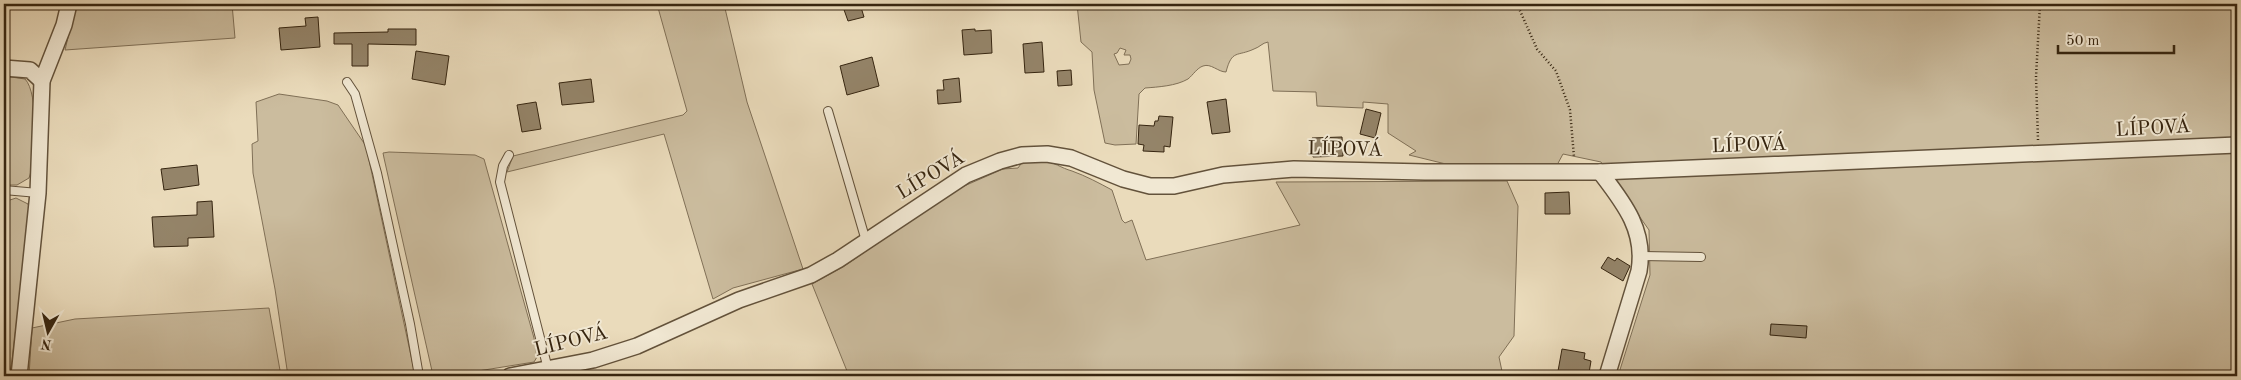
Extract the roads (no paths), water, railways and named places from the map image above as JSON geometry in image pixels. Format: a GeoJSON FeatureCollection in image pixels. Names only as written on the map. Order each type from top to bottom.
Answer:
{"type":"FeatureCollection","features":[{"type":"Feature","properties":{"kind":"street"},"geometry":{"type":"LineString","coordinates":[[19,376],[38,193],[42,81],[64,25],[69,4]]}},
{"type":"Feature","properties":{"kind":"street"},"geometry":{"type":"LineString","coordinates":[[4,68],[30,70],[42,81]]}},
{"type":"Feature","properties":{"kind":"street","name":"LÍPOVÁ"},"geometry":{"type":"LineString","coordinates":[[510,376],[593,360],[637,346],[739,300],[790,284],[838,260],[966,175],[1000,161],[1022,155],[1047,154],[1071,158],[1123,179],[1150,186],[1174,186],[1223,175],[1294,169],[1425,172],[1600,172],[2237,145]]}},
{"type":"Feature","properties":{"kind":"street"},"geometry":{"type":"LineString","coordinates":[[1600,172],[1624,203],[1633,221],[1642,256],[1607,376]]}},
{"type":"Feature","properties":{"kind":"lane"},"geometry":{"type":"LineString","coordinates":[[347,82],[355,94],[377,173],[410,324],[419,376]]}},
{"type":"Feature","properties":{"kind":"lane"},"geometry":{"type":"LineString","coordinates":[[828,111],[866,241]]}},
{"type":"Feature","properties":{"kind":"lane"},"geometry":{"type":"LineString","coordinates":[[509,154],[503,166],[500,182],[548,369]]}},
{"type":"Feature","properties":{"kind":"lane"},"geometry":{"type":"LineString","coordinates":[[4,190],[38,193]]}},
{"type":"Feature","properties":{"kind":"lane"},"geometry":{"type":"LineString","coordinates":[[1642,256],[1701,257]]}}]}
